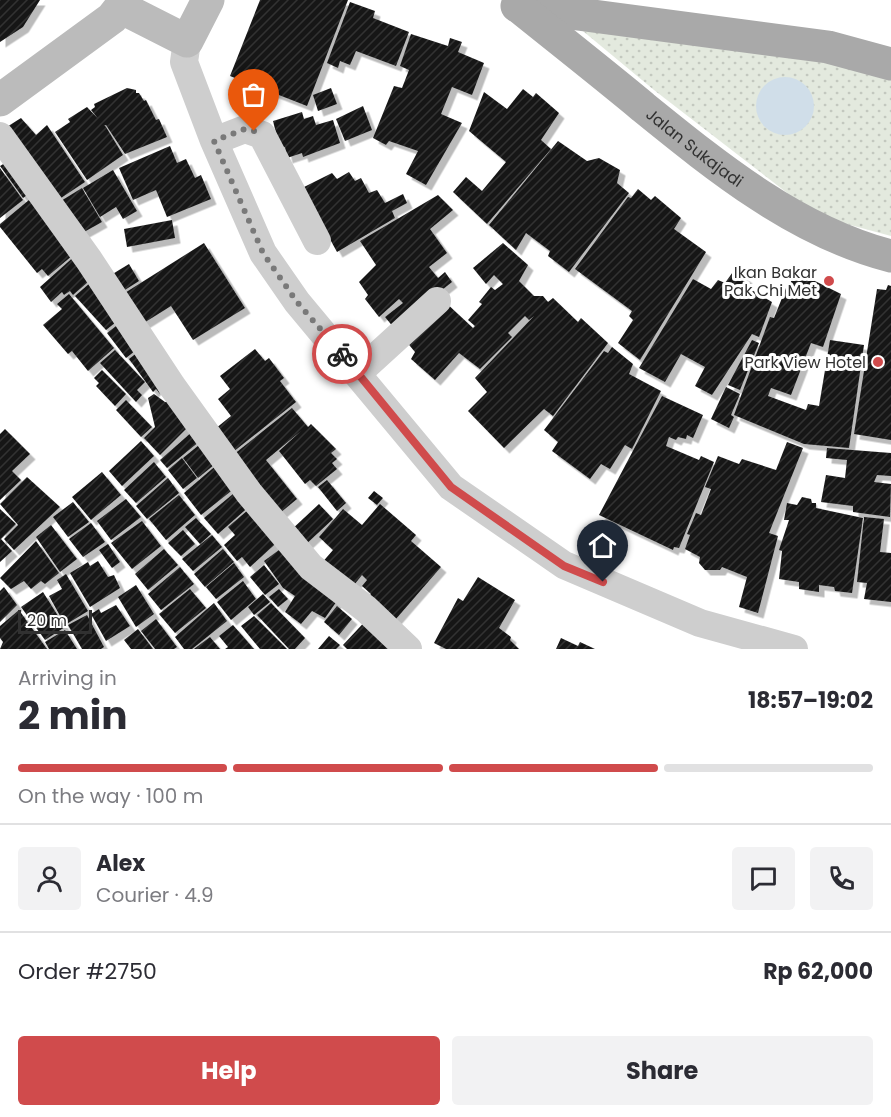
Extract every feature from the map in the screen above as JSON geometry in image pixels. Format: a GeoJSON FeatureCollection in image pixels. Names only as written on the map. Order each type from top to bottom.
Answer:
{"type":"FeatureCollection","features":[{"type":"Feature","properties":{"kind":"main road","name":"Jalan Sukajadi"},"geometry":{"type":"LineString","coordinates":[[511,3],[828,47],[891,64]]}},
{"type":"Feature","properties":{"kind":"main road","name":"Jalan Sukajadi"},"geometry":{"type":"LineString","coordinates":[[511,3],[694,147],[759,194],[836,238],[891,256]]}},
{"type":"Feature","properties":{"kind":"street"},"geometry":{"type":"LineString","coordinates":[[208,0],[187,42],[184,62],[214,141],[263,253],[297,302],[451,487],[564,566],[700,623],[795,649]]}},
{"type":"Feature","properties":{"kind":"street"},"geometry":{"type":"LineString","coordinates":[[0,100],[112,18],[124,4],[187,42]]}},
{"type":"Feature","properties":{"kind":"street"},"geometry":{"type":"LineString","coordinates":[[214,141],[245,129],[262,135],[317,241]]}},
{"type":"Feature","properties":{"kind":"street"},"geometry":{"type":"LineString","coordinates":[[0,136],[89,260],[171,386],[249,493],[311,567],[366,609],[408,649]]}},
{"type":"Feature","properties":{"kind":"street"},"geometry":{"type":"LineString","coordinates":[[358,373],[437,302]]}},
{"type":"Feature","properties":{"kind":"shaded area"},"geometry":{"type":"Polygon","coordinates":[[[554,7],[891,73],[891,236],[817,216],[654,90],[554,7]]]}},
{"type":"Feature","properties":{"kind":"shaded area"},"geometry":{"type":"Polygon","coordinates":[[[779,77],[791,77],[806,85],[814,100],[814,112],[806,127],[791,135],[779,135],[764,127],[756,112],[756,100],[764,85],[779,77]]]}},
{"type":"Feature","properties":{"kind":"building"},"geometry":{"type":"Polygon","coordinates":[[[0,0],[40,0],[23,27],[0,42],[0,0]]]}},
{"type":"Feature","properties":{"kind":"building"},"geometry":{"type":"Polygon","coordinates":[[[260,0],[348,0],[307,106],[230,76],[260,0]]]}},
{"type":"Feature","properties":{"kind":"building"},"geometry":{"type":"Polygon","coordinates":[[[350,2],[375,11],[373,18],[409,32],[396,66],[356,51],[350,65],[340,61],[338,68],[327,63],[350,2]]]}},
{"type":"Feature","properties":{"kind":"building"},"geometry":{"type":"Polygon","coordinates":[[[411,34],[448,46],[450,38],[462,42],[458,52],[484,63],[472,95],[452,87],[441,114],[462,123],[426,185],[406,174],[418,151],[389,141],[386,145],[373,138],[394,86],[402,88],[409,70],[400,66],[411,34]]]}},
{"type":"Feature","properties":{"kind":"building"},"geometry":{"type":"Polygon","coordinates":[[[127,88],[136,90],[144,101],[146,100],[156,120],[159,119],[167,137],[125,154],[106,125],[104,126],[91,110],[95,107],[94,104],[127,88]]]}},
{"type":"Feature","properties":{"kind":"building"},"geometry":{"type":"Polygon","coordinates":[[[331,88],[337,104],[318,111],[313,95],[331,88]]]}},
{"type":"Feature","properties":{"kind":"building"},"geometry":{"type":"Polygon","coordinates":[[[523,89],[533,97],[536,93],[559,113],[541,140],[551,149],[487,224],[453,192],[466,177],[482,191],[506,162],[469,131],[484,92],[507,109],[523,89]]]}},
{"type":"Feature","properties":{"kind":"building"},"geometry":{"type":"Polygon","coordinates":[[[363,106],[372,130],[345,141],[336,119],[363,106]]]}},
{"type":"Feature","properties":{"kind":"building"},"geometry":{"type":"Polygon","coordinates":[[[87,107],[106,127],[123,155],[87,180],[55,132],[70,122],[68,119],[87,107]]]}},
{"type":"Feature","properties":{"kind":"building"},"geometry":{"type":"Polygon","coordinates":[[[302,112],[304,119],[313,116],[316,125],[333,120],[340,143],[303,157],[302,153],[287,158],[285,147],[280,149],[273,121],[302,112]]]}},
{"type":"Feature","properties":{"kind":"building"},"geometry":{"type":"Polygon","coordinates":[[[21,118],[36,135],[47,125],[85,182],[58,200],[2,130],[21,118]]]}},
{"type":"Feature","properties":{"kind":"building"},"geometry":{"type":"Polygon","coordinates":[[[558,141],[587,161],[599,158],[620,170],[617,183],[629,193],[569,272],[548,256],[550,251],[526,233],[516,250],[489,225],[558,141]]]}},
{"type":"Feature","properties":{"kind":"building"},"geometry":{"type":"Polygon","coordinates":[[[170,146],[177,163],[186,159],[195,178],[201,175],[211,199],[167,217],[156,190],[133,200],[119,168],[170,146]]]}},
{"type":"Feature","properties":{"kind":"building"},"geometry":{"type":"Polygon","coordinates":[[[10,160],[33,191],[23,198],[0,166],[10,160]]]}},
{"type":"Feature","properties":{"kind":"building"},"geometry":{"type":"Polygon","coordinates":[[[0,168],[23,200],[0,218],[0,168]]]}},
{"type":"Feature","properties":{"kind":"building"},"geometry":{"type":"Polygon","coordinates":[[[113,170],[137,211],[123,219],[116,207],[100,217],[83,188],[113,170]]]}},
{"type":"Feature","properties":{"kind":"building"},"geometry":{"type":"Polygon","coordinates":[[[349,172],[355,181],[361,178],[369,193],[377,190],[385,203],[403,194],[407,203],[392,211],[395,218],[337,252],[302,188],[332,173],[337,179],[349,172]]]}},
{"type":"Feature","properties":{"kind":"building"},"geometry":{"type":"Polygon","coordinates":[[[82,188],[102,222],[75,237],[56,204],[82,188]]]}},
{"type":"Feature","properties":{"kind":"building"},"geometry":{"type":"Polygon","coordinates":[[[638,189],[651,200],[655,196],[681,218],[674,229],[706,252],[640,360],[618,343],[633,320],[629,316],[632,311],[575,269],[628,197],[631,198],[638,189]]]}},
{"type":"Feature","properties":{"kind":"building"},"geometry":{"type":"Polygon","coordinates":[[[438,195],[453,210],[430,229],[447,253],[429,267],[438,278],[445,272],[452,282],[394,328],[385,317],[403,303],[399,299],[379,317],[365,299],[368,295],[359,282],[376,265],[360,241],[438,195]]]}},
{"type":"Feature","properties":{"kind":"building"},"geometry":{"type":"Polygon","coordinates":[[[29,200],[79,250],[48,276],[42,269],[37,273],[0,227],[0,224],[29,200]]]}},
{"type":"Feature","properties":{"kind":"building"},"geometry":{"type":"Polygon","coordinates":[[[172,220],[175,238],[127,247],[124,229],[172,220]]]}},
{"type":"Feature","properties":{"kind":"building"},"geometry":{"type":"Polygon","coordinates":[[[204,243],[245,308],[193,340],[171,306],[139,326],[120,296],[204,243]]]}},
{"type":"Feature","properties":{"kind":"building"},"geometry":{"type":"Polygon","coordinates":[[[503,243],[528,265],[519,281],[534,296],[543,296],[548,302],[553,298],[578,322],[581,318],[608,343],[553,416],[544,409],[504,448],[468,411],[487,392],[475,378],[534,316],[529,320],[525,316],[508,333],[512,337],[480,369],[459,353],[435,380],[411,359],[415,352],[405,340],[444,301],[473,328],[475,326],[468,320],[482,304],[479,302],[491,287],[495,290],[503,284],[494,275],[486,284],[473,268],[503,243]]]}},
{"type":"Feature","properties":{"kind":"building"},"geometry":{"type":"Polygon","coordinates":[[[77,254],[95,276],[73,295],[70,291],[64,295],[62,292],[51,302],[40,287],[77,254]]]}},
{"type":"Feature","properties":{"kind":"building"},"geometry":{"type":"Polygon","coordinates":[[[129,264],[139,281],[117,295],[106,278],[129,264]]]}},
{"type":"Feature","properties":{"kind":"building"},"geometry":{"type":"Polygon","coordinates":[[[735,269],[747,278],[740,291],[742,292],[745,286],[772,302],[759,337],[752,334],[712,395],[695,386],[705,367],[681,354],[665,382],[639,368],[693,279],[711,289],[718,280],[725,283],[735,269]]]}},
{"type":"Feature","properties":{"kind":"building"},"geometry":{"type":"Polygon","coordinates":[[[794,275],[801,278],[803,275],[841,294],[823,347],[811,343],[791,395],[771,388],[768,396],[806,410],[808,404],[819,406],[830,340],[864,345],[849,448],[804,444],[734,415],[770,317],[774,318],[794,275]]]}},
{"type":"Feature","properties":{"kind":"building"},"geometry":{"type":"Polygon","coordinates":[[[98,276],[125,315],[106,330],[75,296],[98,276]]]}},
{"type":"Feature","properties":{"kind":"building","name":"Park View Hotel"},"geometry":{"type":"Polygon","coordinates":[[[888,285],[891,286],[891,440],[854,434],[877,289],[886,290],[888,285]]]}},
{"type":"Feature","properties":{"kind":"building"},"geometry":{"type":"Polygon","coordinates":[[[69,294],[114,348],[88,371],[72,351],[68,354],[43,325],[62,309],[57,304],[69,294]]]}},
{"type":"Feature","properties":{"kind":"building"},"geometry":{"type":"Polygon","coordinates":[[[125,319],[143,345],[126,358],[107,333],[125,319]]]}},
{"type":"Feature","properties":{"kind":"building"},"geometry":{"type":"Polygon","coordinates":[[[752,340],[759,343],[740,390],[728,385],[752,340]]]}},
{"type":"Feature","properties":{"kind":"building"},"geometry":{"type":"Polygon","coordinates":[[[612,347],[633,364],[629,374],[661,391],[632,449],[625,445],[610,469],[601,464],[590,479],[552,451],[558,442],[544,430],[604,351],[608,353],[612,347]]]}},
{"type":"Feature","properties":{"kind":"building"},"geometry":{"type":"Polygon","coordinates":[[[143,348],[160,394],[156,389],[153,392],[129,359],[143,348]]]}},
{"type":"Feature","properties":{"kind":"building"},"geometry":{"type":"Polygon","coordinates":[[[255,349],[265,361],[269,358],[284,378],[280,381],[296,402],[228,456],[210,433],[231,416],[218,399],[230,389],[220,376],[255,349]]]}},
{"type":"Feature","properties":{"kind":"building"},"geometry":{"type":"Polygon","coordinates":[[[115,350],[145,382],[137,390],[142,395],[136,402],[100,363],[115,350]]]}},
{"type":"Feature","properties":{"kind":"building"},"geometry":{"type":"Polygon","coordinates":[[[102,370],[126,394],[115,406],[96,386],[99,383],[94,378],[102,370]]]}},
{"type":"Feature","properties":{"kind":"building"},"geometry":{"type":"Polygon","coordinates":[[[726,387],[740,394],[731,415],[734,417],[729,428],[711,419],[726,387]]]}},
{"type":"Feature","properties":{"kind":"building"},"geometry":{"type":"Polygon","coordinates":[[[154,394],[165,402],[178,401],[191,424],[160,455],[144,438],[155,427],[148,398],[154,394]]]}},
{"type":"Feature","properties":{"kind":"building"},"geometry":{"type":"Polygon","coordinates":[[[662,396],[703,415],[693,438],[687,435],[686,439],[678,437],[676,440],[669,437],[666,446],[699,460],[701,456],[714,462],[679,548],[674,547],[673,550],[599,515],[662,396]]]}},
{"type":"Feature","properties":{"kind":"building"},"geometry":{"type":"Polygon","coordinates":[[[126,400],[152,427],[141,437],[116,410],[126,400]]]}},
{"type":"Feature","properties":{"kind":"building"},"geometry":{"type":"Polygon","coordinates":[[[292,408],[308,427],[311,424],[336,449],[331,453],[337,459],[332,463],[337,469],[316,486],[310,480],[305,484],[279,451],[301,431],[266,460],[297,499],[274,518],[228,459],[292,408]]]}},
{"type":"Feature","properties":{"kind":"building"},"geometry":{"type":"Polygon","coordinates":[[[5,429],[30,454],[12,471],[21,480],[0,500],[0,434],[5,429]]]}},
{"type":"Feature","properties":{"kind":"building"},"geometry":{"type":"Polygon","coordinates":[[[193,431],[200,441],[167,468],[160,460],[193,431]]]}},
{"type":"Feature","properties":{"kind":"building"},"geometry":{"type":"Polygon","coordinates":[[[141,441],[154,456],[122,486],[109,471],[141,441]]]}},
{"type":"Feature","properties":{"kind":"building"},"geometry":{"type":"Polygon","coordinates":[[[204,441],[220,460],[198,478],[183,458],[204,441]]]}},
{"type":"Feature","properties":{"kind":"building"},"geometry":{"type":"Polygon","coordinates":[[[787,442],[803,448],[769,533],[778,536],[758,613],[739,607],[747,577],[722,567],[720,570],[705,570],[699,563],[700,557],[685,549],[690,535],[687,534],[696,513],[701,515],[711,489],[705,487],[718,456],[739,464],[742,459],[776,470],[787,442]]]}},
{"type":"Feature","properties":{"kind":"building"},"geometry":{"type":"Polygon","coordinates":[[[827,448],[891,453],[891,476],[877,475],[874,482],[891,484],[890,517],[853,512],[853,506],[821,502],[826,475],[845,478],[847,460],[826,458],[827,448]]]}},
{"type":"Feature","properties":{"kind":"building"},"geometry":{"type":"Polygon","coordinates":[[[182,458],[197,478],[183,489],[168,470],[182,458]]]}},
{"type":"Feature","properties":{"kind":"building"},"geometry":{"type":"Polygon","coordinates":[[[154,462],[166,477],[136,503],[124,490],[154,462]]]}},
{"type":"Feature","properties":{"kind":"building"},"geometry":{"type":"Polygon","coordinates":[[[219,463],[240,484],[201,515],[184,493],[219,463]]]}},
{"type":"Feature","properties":{"kind":"building"},"geometry":{"type":"Polygon","coordinates":[[[102,472],[121,495],[91,520],[72,497],[102,472]]]}},
{"type":"Feature","properties":{"kind":"building"},"geometry":{"type":"Polygon","coordinates":[[[27,477],[60,507],[14,550],[4,539],[18,525],[0,504],[27,477]]]}},
{"type":"Feature","properties":{"kind":"building"},"geometry":{"type":"Polygon","coordinates":[[[168,478],[179,493],[147,519],[136,506],[168,478]]]}},
{"type":"Feature","properties":{"kind":"building"},"geometry":{"type":"Polygon","coordinates":[[[327,480],[346,503],[337,511],[318,487],[327,480]]]}},
{"type":"Feature","properties":{"kind":"building"},"geometry":{"type":"Polygon","coordinates":[[[239,489],[252,504],[218,534],[204,518],[239,489]]]}},
{"type":"Feature","properties":{"kind":"building"},"geometry":{"type":"Polygon","coordinates":[[[374,491],[383,498],[377,505],[368,498],[374,491]]]}},
{"type":"Feature","properties":{"kind":"building"},"geometry":{"type":"Polygon","coordinates":[[[179,495],[195,515],[166,540],[149,519],[179,495]]]}},
{"type":"Feature","properties":{"kind":"building"},"geometry":{"type":"Polygon","coordinates":[[[802,497],[811,499],[812,503],[816,503],[816,508],[863,518],[852,593],[835,591],[834,587],[819,585],[819,592],[799,589],[799,582],[779,579],[782,551],[779,550],[789,520],[784,520],[787,503],[797,505],[802,497]]]}},
{"type":"Feature","properties":{"kind":"building"},"geometry":{"type":"Polygon","coordinates":[[[126,499],[141,517],[111,540],[97,521],[126,499]]]}},
{"type":"Feature","properties":{"kind":"building"},"geometry":{"type":"Polygon","coordinates":[[[73,502],[89,522],[68,537],[53,517],[73,502]]]}},
{"type":"Feature","properties":{"kind":"building"},"geometry":{"type":"Polygon","coordinates":[[[255,504],[283,537],[250,567],[242,557],[237,561],[224,545],[235,535],[228,527],[255,504]]]}},
{"type":"Feature","properties":{"kind":"building"},"geometry":{"type":"Polygon","coordinates":[[[319,504],[333,519],[303,547],[289,532],[319,504]]]}},
{"type":"Feature","properties":{"kind":"building"},"geometry":{"type":"Polygon","coordinates":[[[380,504],[416,535],[411,541],[441,567],[389,627],[363,604],[371,594],[362,586],[367,580],[362,575],[350,590],[320,565],[333,550],[319,537],[343,509],[362,525],[380,504]]]}},
{"type":"Feature","properties":{"kind":"building"},"geometry":{"type":"Polygon","coordinates":[[[0,509],[16,524],[1,539],[12,551],[0,562],[0,509]]]}},
{"type":"Feature","properties":{"kind":"building"},"geometry":{"type":"Polygon","coordinates":[[[864,517],[884,519],[880,552],[891,553],[891,602],[864,599],[867,583],[857,582],[864,517]]]}},
{"type":"Feature","properties":{"kind":"building"},"geometry":{"type":"Polygon","coordinates":[[[196,518],[211,534],[200,544],[185,527],[196,518]]]}},
{"type":"Feature","properties":{"kind":"building"},"geometry":{"type":"Polygon","coordinates":[[[142,521],[161,546],[132,569],[111,543],[142,521]]]}},
{"type":"Feature","properties":{"kind":"building"},"geometry":{"type":"Polygon","coordinates":[[[91,523],[105,542],[83,557],[69,539],[91,523]]]}},
{"type":"Feature","properties":{"kind":"building"},"geometry":{"type":"Polygon","coordinates":[[[51,525],[77,559],[60,572],[36,537],[51,525]]]}},
{"type":"Feature","properties":{"kind":"building"},"geometry":{"type":"Polygon","coordinates":[[[183,530],[195,544],[181,556],[168,543],[183,530]]]}},
{"type":"Feature","properties":{"kind":"building"},"geometry":{"type":"Polygon","coordinates":[[[212,535],[222,547],[193,571],[182,559],[212,535]]]}},
{"type":"Feature","properties":{"kind":"building"},"geometry":{"type":"Polygon","coordinates":[[[36,541],[59,573],[45,584],[41,581],[31,589],[24,581],[11,589],[0,578],[36,541]]]}},
{"type":"Feature","properties":{"kind":"building"},"geometry":{"type":"Polygon","coordinates":[[[108,544],[120,562],[112,568],[99,550],[108,544]]]}},
{"type":"Feature","properties":{"kind":"building"},"geometry":{"type":"Polygon","coordinates":[[[283,547],[339,598],[325,618],[312,611],[301,624],[285,612],[295,596],[283,588],[264,561],[283,547]]]}},
{"type":"Feature","properties":{"kind":"building"},"geometry":{"type":"Polygon","coordinates":[[[164,549],[178,565],[148,590],[135,574],[164,549]]]}},
{"type":"Feature","properties":{"kind":"building"},"geometry":{"type":"Polygon","coordinates":[[[223,549],[234,562],[205,587],[194,574],[223,549]]]}},
{"type":"Feature","properties":{"kind":"building"},"geometry":{"type":"Polygon","coordinates":[[[98,561],[108,577],[114,575],[120,588],[90,607],[70,573],[88,562],[90,566],[98,561]]]}},
{"type":"Feature","properties":{"kind":"building"},"geometry":{"type":"Polygon","coordinates":[[[234,563],[244,577],[216,599],[206,587],[234,563]]]}},
{"type":"Feature","properties":{"kind":"building"},"geometry":{"type":"Polygon","coordinates":[[[264,565],[279,584],[265,595],[250,577],[264,565]]]}},
{"type":"Feature","properties":{"kind":"building"},"geometry":{"type":"Polygon","coordinates":[[[180,567],[194,584],[161,610],[148,594],[180,567]]]}},
{"type":"Feature","properties":{"kind":"building"},"geometry":{"type":"Polygon","coordinates":[[[66,574],[88,611],[65,625],[49,596],[62,589],[57,580],[66,574]]]}},
{"type":"Feature","properties":{"kind":"building"},"geometry":{"type":"Polygon","coordinates":[[[478,577],[515,600],[499,628],[511,637],[510,640],[519,649],[446,649],[434,643],[458,598],[463,601],[478,577]]]}},
{"type":"Feature","properties":{"kind":"building"},"geometry":{"type":"Polygon","coordinates":[[[243,581],[256,599],[231,620],[217,602],[243,581]]]}},
{"type":"Feature","properties":{"kind":"building"},"geometry":{"type":"Polygon","coordinates":[[[136,585],[154,614],[136,627],[118,597],[136,585]]]}},
{"type":"Feature","properties":{"kind":"building"},"geometry":{"type":"Polygon","coordinates":[[[4,587],[17,605],[0,622],[0,591],[4,587]]]}},
{"type":"Feature","properties":{"kind":"building"},"geometry":{"type":"Polygon","coordinates":[[[190,589],[206,608],[175,633],[159,614],[190,589]]]}},
{"type":"Feature","properties":{"kind":"building"},"geometry":{"type":"Polygon","coordinates":[[[279,589],[288,599],[278,607],[269,597],[279,589]]]}},
{"type":"Feature","properties":{"kind":"building"},"geometry":{"type":"Polygon","coordinates":[[[43,592],[65,627],[45,640],[21,607],[43,592]]]}},
{"type":"Feature","properties":{"kind":"building"},"geometry":{"type":"Polygon","coordinates":[[[263,594],[270,602],[254,615],[248,607],[263,594]]]}},
{"type":"Feature","properties":{"kind":"building"},"geometry":{"type":"Polygon","coordinates":[[[214,603],[227,621],[192,649],[184,649],[175,637],[214,603]]]}},
{"type":"Feature","properties":{"kind":"building"},"geometry":{"type":"Polygon","coordinates":[[[271,603],[305,638],[295,649],[289,649],[257,615],[271,603]]]}},
{"type":"Feature","properties":{"kind":"building"},"geometry":{"type":"Polygon","coordinates":[[[116,605],[130,626],[106,641],[91,614],[99,609],[101,613],[116,605]]]}},
{"type":"Feature","properties":{"kind":"building"},"geometry":{"type":"Polygon","coordinates":[[[337,606],[352,619],[339,635],[324,622],[337,606]]]}},
{"type":"Feature","properties":{"kind":"building"},"geometry":{"type":"Polygon","coordinates":[[[19,610],[47,649],[0,649],[3,642],[0,638],[0,626],[19,610]]]}},
{"type":"Feature","properties":{"kind":"building"},"geometry":{"type":"Polygon","coordinates":[[[87,615],[104,647],[101,649],[82,649],[68,625],[87,615]]]}},
{"type":"Feature","properties":{"kind":"building"},"geometry":{"type":"Polygon","coordinates":[[[371,615],[395,649],[347,649],[343,645],[371,615]]]}},
{"type":"Feature","properties":{"kind":"building"},"geometry":{"type":"Polygon","coordinates":[[[254,616],[287,649],[260,649],[241,626],[254,616]]]}},
{"type":"Feature","properties":{"kind":"building"},"geometry":{"type":"Polygon","coordinates":[[[156,619],[177,647],[155,649],[141,631],[156,619]]]}},
{"type":"Feature","properties":{"kind":"building"},"geometry":{"type":"Polygon","coordinates":[[[233,625],[254,649],[225,649],[228,647],[219,636],[233,625]]]}},
{"type":"Feature","properties":{"kind":"building"},"geometry":{"type":"Polygon","coordinates":[[[138,629],[153,649],[131,649],[124,640],[138,629]]]}},
{"type":"Feature","properties":{"kind":"building"},"geometry":{"type":"Polygon","coordinates":[[[65,630],[77,649],[49,649],[45,642],[65,630]]]}},
{"type":"Feature","properties":{"kind":"building"},"geometry":{"type":"Polygon","coordinates":[[[329,636],[340,645],[336,649],[318,649],[329,636]]]}},
{"type":"Feature","properties":{"kind":"building"},"geometry":{"type":"Polygon","coordinates":[[[210,637],[220,649],[194,649],[210,637]]]}},
{"type":"Feature","properties":{"kind":"building"},"geometry":{"type":"Polygon","coordinates":[[[561,638],[578,646],[580,642],[595,649],[556,649],[561,638]]]}},
{"type":"Feature","properties":{"kind":"way so far"},"geometry":{"type":"LineString","coordinates":[[254,131],[245,129],[214,141],[243,212],[263,253],[297,302],[342,354]]}},
{"type":"Feature","properties":{"kind":"place","name":"Ikan Bakar Pak Chi Met"},"geometry":{"type":"Point","coordinates":[829,281]}},
{"type":"Feature","properties":{"kind":"place","name":"Park View Hotel"},"geometry":{"type":"Point","coordinates":[878,362]}},
{"type":"Feature","properties":{"kind":"route"},"geometry":{"type":"LineString","coordinates":[[342,354],[451,487],[564,566],[603,582]]}}]}
